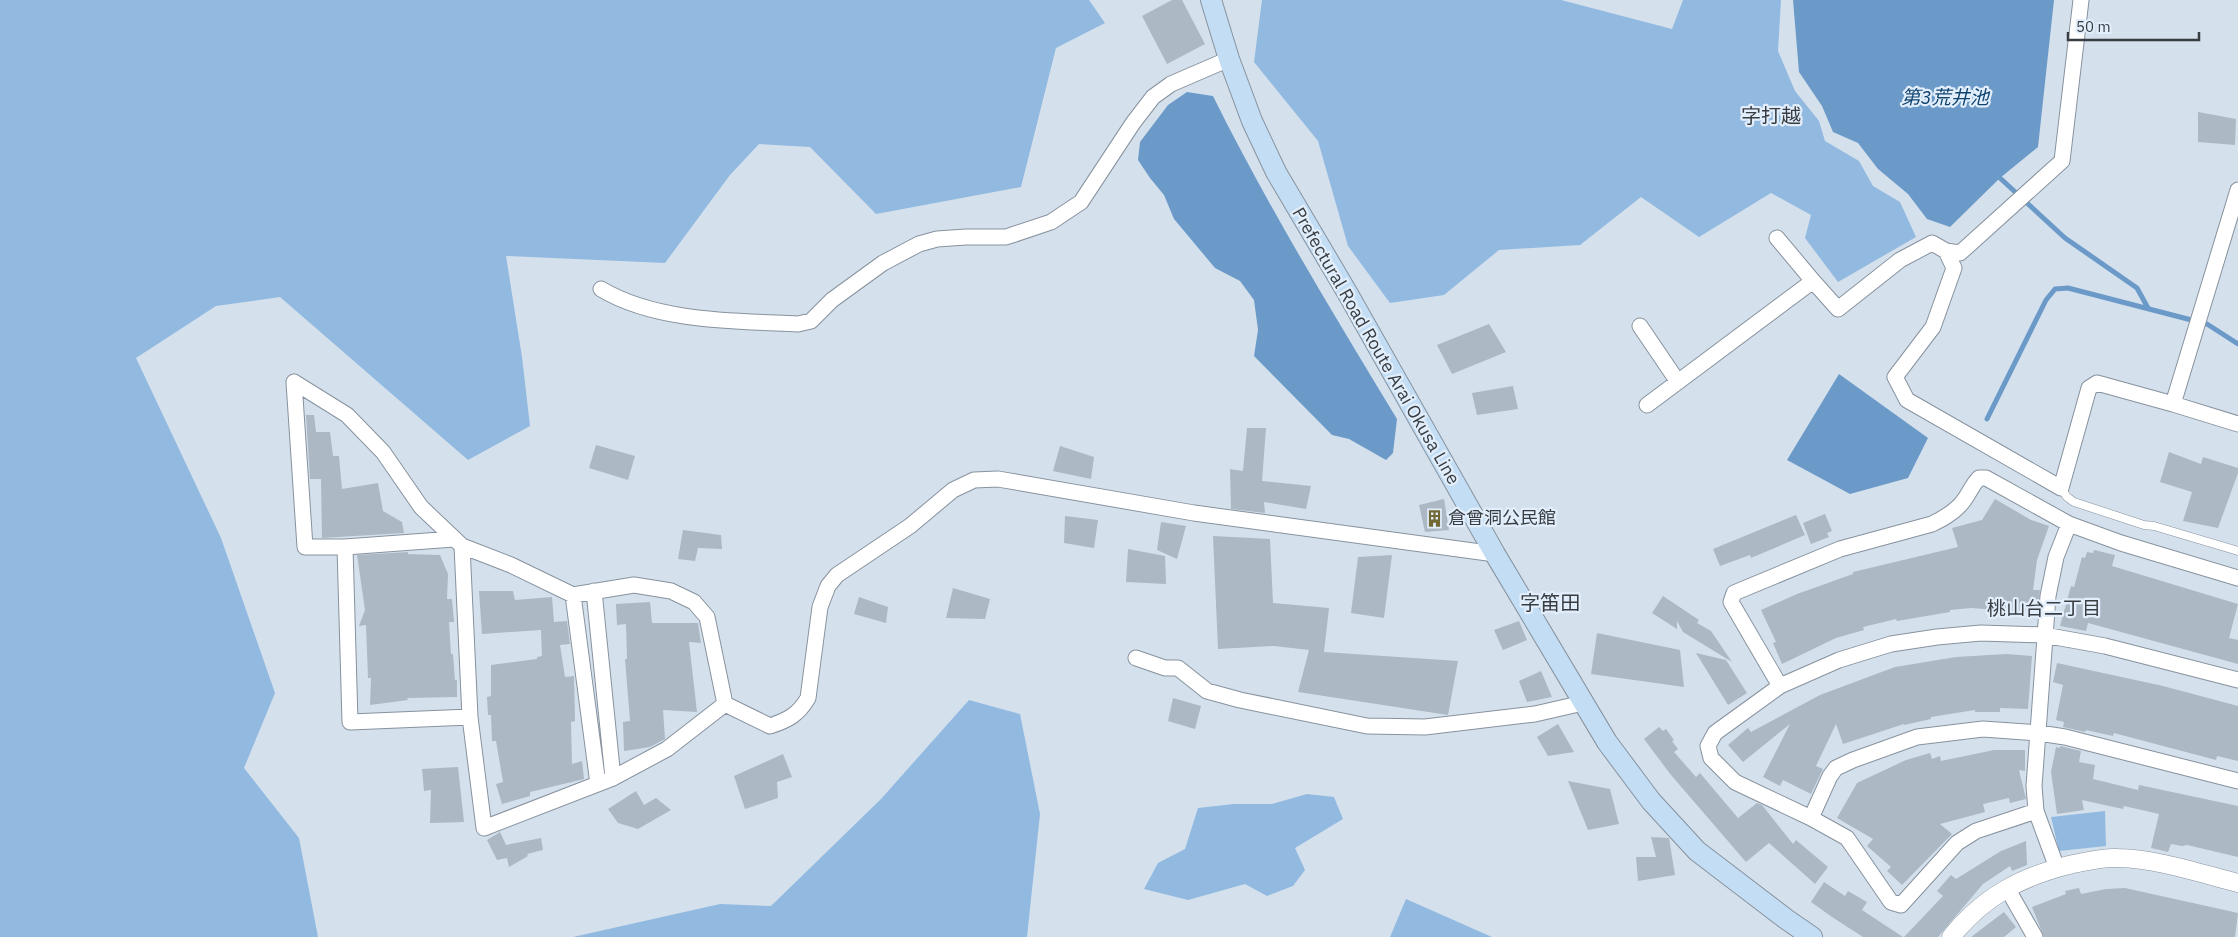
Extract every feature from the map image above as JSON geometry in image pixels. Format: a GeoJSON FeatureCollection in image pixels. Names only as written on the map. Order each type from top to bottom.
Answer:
{"type":"FeatureCollection","features":[{"type":"Feature","properties":{"kind":"main road","name":"Prefectural Road Route Arai Okusa Line"},"geometry":{"type":"LineString","coordinates":[[1211,0],[1229,59],[1252,122],[1276,172],[1348,294],[1495,554],[1607,742],[1651,802],[1697,851],[1812,937]]}},
{"type":"Feature","properties":{"kind":"street"},"geometry":{"type":"LineString","coordinates":[[1777,238],[1812,281],[1838,308],[1900,260],[1932,243],[1946,250],[1960,253],[2030,192],[2062,161],[2081,0]]}},
{"type":"Feature","properties":{"kind":"street"},"geometry":{"type":"LineString","coordinates":[[601,289],[613,296],[650,310],[704,318],[798,324],[811,321],[832,300],[883,263],[919,244],[936,239],[1006,237],[1051,222],[1081,202],[1153,97],[1171,84],[1229,59]]}},
{"type":"Feature","properties":{"kind":"street"},"geometry":{"type":"LineString","coordinates":[[2173,404],[2238,190]]}},
{"type":"Feature","properties":{"kind":"street"},"geometry":{"type":"LineString","coordinates":[[1946,250],[1954,268],[1932,328],[1895,377],[1907,400],[2061,488],[2089,388],[2097,383],[2238,424]]}},
{"type":"Feature","properties":{"kind":"street"},"geometry":{"type":"LineString","coordinates":[[1647,405],[1812,281]]}},
{"type":"Feature","properties":{"kind":"street"},"geometry":{"type":"LineString","coordinates":[[1640,326],[1678,382]]}},
{"type":"Feature","properties":{"kind":"street"},"geometry":{"type":"LineString","coordinates":[[458,542],[305,547],[294,382],[347,415],[383,452],[420,507],[458,542],[573,595],[634,585],[671,591],[694,602],[707,617],[725,704]]}},
{"type":"Feature","properties":{"kind":"street"},"geometry":{"type":"LineString","coordinates":[[1780,686],[1731,602],[1734,593],[1840,549],[1932,524],[1946,517],[1961,504],[1973,484],[1980,478],[1986,478],[2070,524],[2121,543],[2238,578]]}},
{"type":"Feature","properties":{"kind":"street"},"geometry":{"type":"LineString","coordinates":[[725,704],[770,726],[790,719],[801,710],[808,698],[820,607],[828,586],[838,575],[910,526],[952,490],[974,480],[998,479],[1194,513],[1495,554]]}},
{"type":"Feature","properties":{"kind":"street"},"geometry":{"type":"LineString","coordinates":[[2057,868],[2036,811],[2034,786],[2048,596],[2056,557],[2070,524]]}},
{"type":"Feature","properties":{"kind":"street"},"geometry":{"type":"LineString","coordinates":[[458,542],[470,717],[484,828],[613,778],[667,749],[725,704]]}},
{"type":"Feature","properties":{"kind":"street"},"geometry":{"type":"LineString","coordinates":[[345,547],[350,722],[470,717]]}},
{"type":"Feature","properties":{"kind":"street"},"geometry":{"type":"LineString","coordinates":[[594,592],[613,778]]}},
{"type":"Feature","properties":{"kind":"street"},"geometry":{"type":"LineString","coordinates":[[573,595],[598,784]]}},
{"type":"Feature","properties":{"kind":"street"},"geometry":{"type":"LineString","coordinates":[[2036,811],[1989,826],[1957,843],[1901,905],[1896,905],[1891,902],[1847,838],[1811,818],[1735,782],[1712,758],[1708,746],[1715,733],[1780,686],[1839,660],[1891,644],[1937,637],[1981,633],[2044,635],[2105,646],[2238,680]]}},
{"type":"Feature","properties":{"kind":"street"},"geometry":{"type":"LineString","coordinates":[[1136,658],[1165,668],[1178,668],[1207,691],[1223,696],[1368,726],[1425,727],[1535,714],[1583,703]]}},
{"type":"Feature","properties":{"kind":"street"},"geometry":{"type":"LineString","coordinates":[[1811,818],[1830,776],[1836,768],[1917,736],[1983,729],[2065,737],[2238,781]]}},
{"type":"Feature","properties":{"kind":"street"},"geometry":{"type":"LineString","coordinates":[[1951,937],[1988,900],[2026,878],[2057,868],[2102,859],[2139,860],[2238,883]]}},
{"type":"Feature","properties":{"kind":"street"},"geometry":{"type":"LineString","coordinates":[[2007,888],[2035,937]]}},
{"type":"Feature","properties":{"kind":"lane"},"geometry":{"type":"LineString","coordinates":[[2061,488],[2067,497],[2074,502],[2144,525],[2154,526],[2238,551]]}},
{"type":"Feature","properties":{"kind":"shaded area"},"geometry":{"type":"Polygon","coordinates":[[[0,0],[1089,0],[1105,23],[1056,48],[1021,187],[876,214],[810,147],[759,144],[730,175],[665,263],[506,256],[522,357],[530,426],[468,460],[280,297],[216,306],[136,358],[221,538],[275,693],[244,768],[299,838],[318,937],[0,937],[0,0]]]}},
{"type":"Feature","properties":{"kind":"shaded area"},"geometry":{"type":"Polygon","coordinates":[[[1262,0],[1561,0],[1672,29],[1683,0],[1781,0],[1778,51],[1795,91],[1819,121],[1825,141],[1859,161],[1873,186],[1900,202],[1916,237],[1838,282],[1805,238],[1811,215],[1771,193],[1699,237],[1641,197],[1580,245],[1499,250],[1444,295],[1390,303],[1348,246],[1318,141],[1254,62],[1262,0]]]}},
{"type":"Feature","properties":{"kind":"shaded area"},"geometry":{"type":"Polygon","coordinates":[[[969,700],[1020,714],[1040,814],[1027,937],[573,937],[720,904],[771,906],[881,799],[969,700]]]}},
{"type":"Feature","properties":{"kind":"shaded area"},"geometry":{"type":"Polygon","coordinates":[[[1307,794],[1334,797],[1343,819],[1295,848],[1305,870],[1293,886],[1267,896],[1245,884],[1188,900],[1144,889],[1158,863],[1185,849],[1198,808],[1234,804],[1272,804],[1307,794]]]}},
{"type":"Feature","properties":{"kind":"shaded area"},"geometry":{"type":"Polygon","coordinates":[[[2105,811],[2106,846],[2059,851],[2051,817],[2105,811]]]}},
{"type":"Feature","properties":{"kind":"shaded area"},"geometry":{"type":"Polygon","coordinates":[[[1406,899],[1492,937],[1390,937],[1406,899]]]}},
{"type":"Feature","properties":{"kind":"water","name":"第3荒井池"},"geometry":{"type":"Polygon","coordinates":[[[1793,0],[2054,0],[2038,147],[2000,178],[1950,227],[1927,219],[1908,194],[1878,169],[1858,143],[1833,132],[1822,106],[1799,72],[1793,0]]]}},
{"type":"Feature","properties":{"kind":"water"},"geometry":{"type":"Polygon","coordinates":[[[1187,92],[1213,96],[1279,219],[1397,419],[1393,453],[1386,460],[1349,439],[1332,435],[1254,356],[1258,330],[1254,300],[1240,281],[1215,268],[1174,219],[1164,195],[1138,160],[1140,142],[1168,105],[1187,92]]]}},
{"type":"Feature","properties":{"kind":"water"},"geometry":{"type":"Polygon","coordinates":[[[1839,374],[1928,438],[1908,478],[1850,494],[1787,460],[1839,374]]]}},
{"type":"Feature","properties":{"kind":"building"},"geometry":{"type":"Polygon","coordinates":[[[1172,0],[1182,0],[1205,44],[1167,64],[1142,16],[1172,0]]]}},
{"type":"Feature","properties":{"kind":"building"},"geometry":{"type":"Polygon","coordinates":[[[2198,112],[2236,119],[2235,145],[2198,142],[2198,112]]]}},
{"type":"Feature","properties":{"kind":"building"},"geometry":{"type":"Polygon","coordinates":[[[1489,324],[1506,352],[1452,374],[1437,345],[1489,324]]]}},
{"type":"Feature","properties":{"kind":"building"},"geometry":{"type":"Polygon","coordinates":[[[1513,386],[1518,409],[1477,415],[1472,393],[1513,386]]]}},
{"type":"Feature","properties":{"kind":"building"},"geometry":{"type":"Polygon","coordinates":[[[306,415],[314,415],[316,432],[330,432],[333,456],[339,456],[342,489],[378,483],[383,511],[402,522],[404,533],[322,538],[321,479],[310,479],[306,415]]]}},
{"type":"Feature","properties":{"kind":"building"},"geometry":{"type":"Polygon","coordinates":[[[1247,428],[1266,428],[1262,481],[1311,486],[1306,509],[1264,502],[1265,513],[1231,509],[1230,469],[1243,471],[1247,428]]]}},
{"type":"Feature","properties":{"kind":"building"},"geometry":{"type":"Polygon","coordinates":[[[596,445],[635,456],[628,480],[589,468],[596,445]]]}},
{"type":"Feature","properties":{"kind":"building"},"geometry":{"type":"Polygon","coordinates":[[[1060,446],[1094,457],[1091,479],[1053,471],[1060,446]]]}},
{"type":"Feature","properties":{"kind":"building"},"geometry":{"type":"Polygon","coordinates":[[[2169,452],[2201,464],[2203,457],[2238,468],[2238,473],[2218,528],[2183,521],[2192,492],[2160,482],[2169,452]]]}},
{"type":"Feature","properties":{"kind":"building","name":"倉曾洞公民館"},"geometry":{"type":"Polygon","coordinates":[[[1444,499],[1449,530],[1425,532],[1419,505],[1444,499]]]}},
{"type":"Feature","properties":{"kind":"building"},"geometry":{"type":"Polygon","coordinates":[[[1995,499],[2031,520],[2049,526],[2037,560],[2033,590],[2040,590],[2037,613],[1971,608],[1950,610],[1950,612],[1897,621],[1896,619],[1863,627],[1864,630],[1836,638],[1782,664],[1773,643],[1776,642],[1761,610],[1797,594],[1853,574],[1853,572],[1958,547],[1952,528],[1982,520],[1995,499]]]}},
{"type":"Feature","properties":{"kind":"building"},"geometry":{"type":"Polygon","coordinates":[[[1825,514],[1832,531],[1827,533],[1829,537],[1811,544],[1803,523],[1825,514]]]}},
{"type":"Feature","properties":{"kind":"building"},"geometry":{"type":"Polygon","coordinates":[[[1796,515],[1805,535],[1751,558],[1750,555],[1720,566],[1713,549],[1796,515]]]}},
{"type":"Feature","properties":{"kind":"building"},"geometry":{"type":"Polygon","coordinates":[[[1065,516],[1098,520],[1094,548],[1064,543],[1065,516]]]}},
{"type":"Feature","properties":{"kind":"building"},"geometry":{"type":"Polygon","coordinates":[[[1161,522],[1186,526],[1177,559],[1157,550],[1161,522]]]}},
{"type":"Feature","properties":{"kind":"building"},"geometry":{"type":"Polygon","coordinates":[[[683,530],[721,535],[722,549],[698,548],[695,561],[678,559],[683,530]]]}},
{"type":"Feature","properties":{"kind":"building"},"geometry":{"type":"Polygon","coordinates":[[[1213,536],[1270,539],[1273,603],[1329,608],[1324,652],[1458,661],[1448,715],[1298,692],[1309,650],[1274,646],[1218,649],[1213,536]]]}},
{"type":"Feature","properties":{"kind":"building"},"geometry":{"type":"Polygon","coordinates":[[[1128,549],[1165,556],[1166,584],[1126,582],[1128,549]]]}},
{"type":"Feature","properties":{"kind":"building"},"geometry":{"type":"Polygon","coordinates":[[[2094,550],[2115,555],[2112,566],[2238,604],[2229,638],[2238,640],[2238,664],[2088,623],[2086,631],[2060,626],[2071,586],[2074,587],[2082,557],[2085,558],[2087,552],[2093,553],[2094,550]]]}},
{"type":"Feature","properties":{"kind":"building"},"geometry":{"type":"Polygon","coordinates":[[[408,552],[408,554],[440,555],[448,574],[447,599],[452,599],[454,622],[449,622],[451,654],[453,654],[455,680],[457,680],[457,697],[407,698],[408,700],[370,705],[371,678],[368,678],[366,625],[359,626],[365,610],[357,555],[408,552]]]}},
{"type":"Feature","properties":{"kind":"building"},"geometry":{"type":"Polygon","coordinates":[[[1392,555],[1384,618],[1351,613],[1358,557],[1392,555]]]}},
{"type":"Feature","properties":{"kind":"building"},"geometry":{"type":"Polygon","coordinates":[[[953,588],[990,599],[985,619],[946,618],[953,588]]]}},
{"type":"Feature","properties":{"kind":"building"},"geometry":{"type":"Polygon","coordinates":[[[479,591],[513,591],[515,600],[552,597],[554,622],[567,621],[570,644],[560,645],[565,677],[574,676],[575,721],[571,722],[572,764],[582,761],[584,779],[530,792],[530,796],[502,804],[496,784],[503,782],[496,741],[492,741],[491,715],[488,715],[487,697],[491,696],[491,665],[537,659],[537,657],[542,656],[541,630],[482,634],[479,591]]]}},
{"type":"Feature","properties":{"kind":"building"},"geometry":{"type":"Polygon","coordinates":[[[1663,596],[1699,620],[1697,623],[1711,631],[1732,662],[1683,632],[1677,621],[1677,629],[1652,613],[1663,596]]]}},
{"type":"Feature","properties":{"kind":"building"},"geometry":{"type":"Polygon","coordinates":[[[859,597],[888,607],[886,623],[854,614],[859,597]]]}},
{"type":"Feature","properties":{"kind":"building"},"geometry":{"type":"Polygon","coordinates":[[[650,602],[652,623],[698,623],[701,643],[689,642],[697,712],[663,710],[665,739],[650,747],[624,751],[623,722],[630,721],[625,659],[627,659],[626,624],[617,625],[616,604],[650,602]]]}},
{"type":"Feature","properties":{"kind":"building"},"geometry":{"type":"Polygon","coordinates":[[[1519,621],[1527,640],[1503,650],[1494,630],[1519,621]]]}},
{"type":"Feature","properties":{"kind":"building"},"geometry":{"type":"Polygon","coordinates":[[[1597,633],[1680,650],[1684,687],[1591,674],[1597,633]]]}},
{"type":"Feature","properties":{"kind":"building"},"geometry":{"type":"Polygon","coordinates":[[[1696,653],[1726,660],[1747,693],[1728,705],[1696,653]]]}},
{"type":"Feature","properties":{"kind":"building"},"geometry":{"type":"Polygon","coordinates":[[[2006,654],[2032,656],[2028,709],[2000,708],[2000,712],[1975,712],[1975,710],[1931,717],[1931,719],[1904,724],[1843,744],[1836,724],[1816,766],[1823,769],[1811,794],[1783,780],[1780,786],[1763,777],[1790,724],[1743,762],[1728,745],[1748,728],[1751,732],[1820,695],[1895,667],[1956,657],[2006,654]]]}},
{"type":"Feature","properties":{"kind":"building"},"geometry":{"type":"Polygon","coordinates":[[[2057,663],[2163,686],[2238,706],[2238,761],[2217,756],[2216,760],[2114,733],[2113,736],[2063,727],[2064,722],[2056,720],[2063,685],[2053,682],[2057,663]]]}},
{"type":"Feature","properties":{"kind":"building"},"geometry":{"type":"Polygon","coordinates":[[[1541,671],[1552,697],[1527,702],[1519,681],[1541,671]]]}},
{"type":"Feature","properties":{"kind":"building"},"geometry":{"type":"Polygon","coordinates":[[[1173,698],[1201,706],[1195,729],[1168,721],[1173,698]]]}},
{"type":"Feature","properties":{"kind":"building"},"geometry":{"type":"Polygon","coordinates":[[[1558,724],[1574,752],[1548,756],[1537,737],[1558,724]]]}},
{"type":"Feature","properties":{"kind":"building"},"geometry":{"type":"Polygon","coordinates":[[[1659,727],[1663,731],[1666,729],[1674,740],[1672,741],[1678,749],[1674,752],[1696,777],[1700,773],[1738,818],[1757,803],[1762,805],[1793,844],[1796,840],[1828,867],[1815,884],[1769,843],[1746,862],[1671,775],[1644,739],[1659,727]]]}},
{"type":"Feature","properties":{"kind":"building"},"geometry":{"type":"Polygon","coordinates":[[[2060,746],[2081,751],[2079,762],[2095,765],[2093,779],[2138,790],[2139,785],[2238,806],[2238,857],[2187,845],[2171,844],[2168,852],[2151,848],[2159,814],[2124,806],[2123,809],[2082,800],[2084,810],[2057,814],[2051,772],[2056,747],[2060,748],[2060,746]]]}},
{"type":"Feature","properties":{"kind":"building"},"geometry":{"type":"Polygon","coordinates":[[[1994,750],[2025,750],[2025,771],[2019,770],[2026,799],[2010,803],[2009,798],[1983,804],[1985,812],[1940,824],[1952,834],[1902,885],[1887,871],[1891,867],[1867,846],[1873,839],[1837,818],[1857,783],[1906,760],[1930,753],[1932,759],[1940,756],[1941,761],[1994,750]]]}},
{"type":"Feature","properties":{"kind":"building"},"geometry":{"type":"Polygon","coordinates":[[[783,754],[792,777],[777,782],[778,798],[745,809],[734,776],[783,754]]]}},
{"type":"Feature","properties":{"kind":"building"},"geometry":{"type":"Polygon","coordinates":[[[458,767],[464,822],[430,823],[431,790],[424,791],[422,769],[458,767]]]}},
{"type":"Feature","properties":{"kind":"building"},"geometry":{"type":"Polygon","coordinates":[[[1568,781],[1610,789],[1619,824],[1588,830],[1568,781]]]}},
{"type":"Feature","properties":{"kind":"building"},"geometry":{"type":"Polygon","coordinates":[[[636,791],[644,805],[656,798],[671,810],[638,829],[618,823],[608,809],[636,791]]]}},
{"type":"Feature","properties":{"kind":"building"},"geometry":{"type":"Polygon","coordinates":[[[500,832],[506,845],[541,838],[543,850],[527,854],[528,856],[509,867],[507,858],[497,860],[487,840],[500,832]]]}},
{"type":"Feature","properties":{"kind":"building"},"geometry":{"type":"Polygon","coordinates":[[[1651,837],[1669,838],[1675,875],[1638,881],[1636,857],[1656,857],[1651,837]]]}},
{"type":"Feature","properties":{"kind":"building"},"geometry":{"type":"Polygon","coordinates":[[[2026,841],[2027,865],[2012,871],[2010,866],[1983,884],[1938,937],[1904,937],[1943,896],[1937,891],[1951,875],[1956,879],[2001,851],[2026,841]]]}},
{"type":"Feature","properties":{"kind":"building"},"geometry":{"type":"Polygon","coordinates":[[[1824,882],[1845,896],[1848,891],[1867,902],[1862,910],[1903,937],[1863,937],[1832,917],[1811,902],[1824,882]]]}},
{"type":"Feature","properties":{"kind":"building"},"geometry":{"type":"Polygon","coordinates":[[[2079,888],[2081,894],[2106,889],[2125,888],[2238,913],[2235,937],[2044,937],[2032,907],[2066,894],[2065,891],[2079,888]]]}},
{"type":"Feature","properties":{"kind":"building"},"geometry":{"type":"Polygon","coordinates":[[[2004,912],[2016,927],[2004,937],[1971,937],[2004,912]]]}},
{"type":"Feature","properties":{"kind":"waterway"},"geometry":{"type":"LineString","coordinates":[[2000,178],[2065,238],[2137,288],[2148,308]]}},
{"type":"Feature","properties":{"kind":"waterway"},"geometry":{"type":"LineString","coordinates":[[1987,419],[2046,300],[2055,289],[2068,288],[2207,324],[2238,344]]}},
{"type":"Feature","properties":{"kind":"place","name":"倉曾洞公民館"},"geometry":{"type":"Point","coordinates":[1434,518]}},
{"type":"Feature","properties":{"kind":"district","name":"字打越"},"geometry":{"type":"Point","coordinates":[1771,116]}},
{"type":"Feature","properties":{"kind":"district","name":"字笛田"},"geometry":{"type":"Point","coordinates":[1550,603]}},
{"type":"Feature","properties":{"kind":"district","name":"桃山台二丁目"},"geometry":{"type":"Point","coordinates":[2044,608]}}]}
